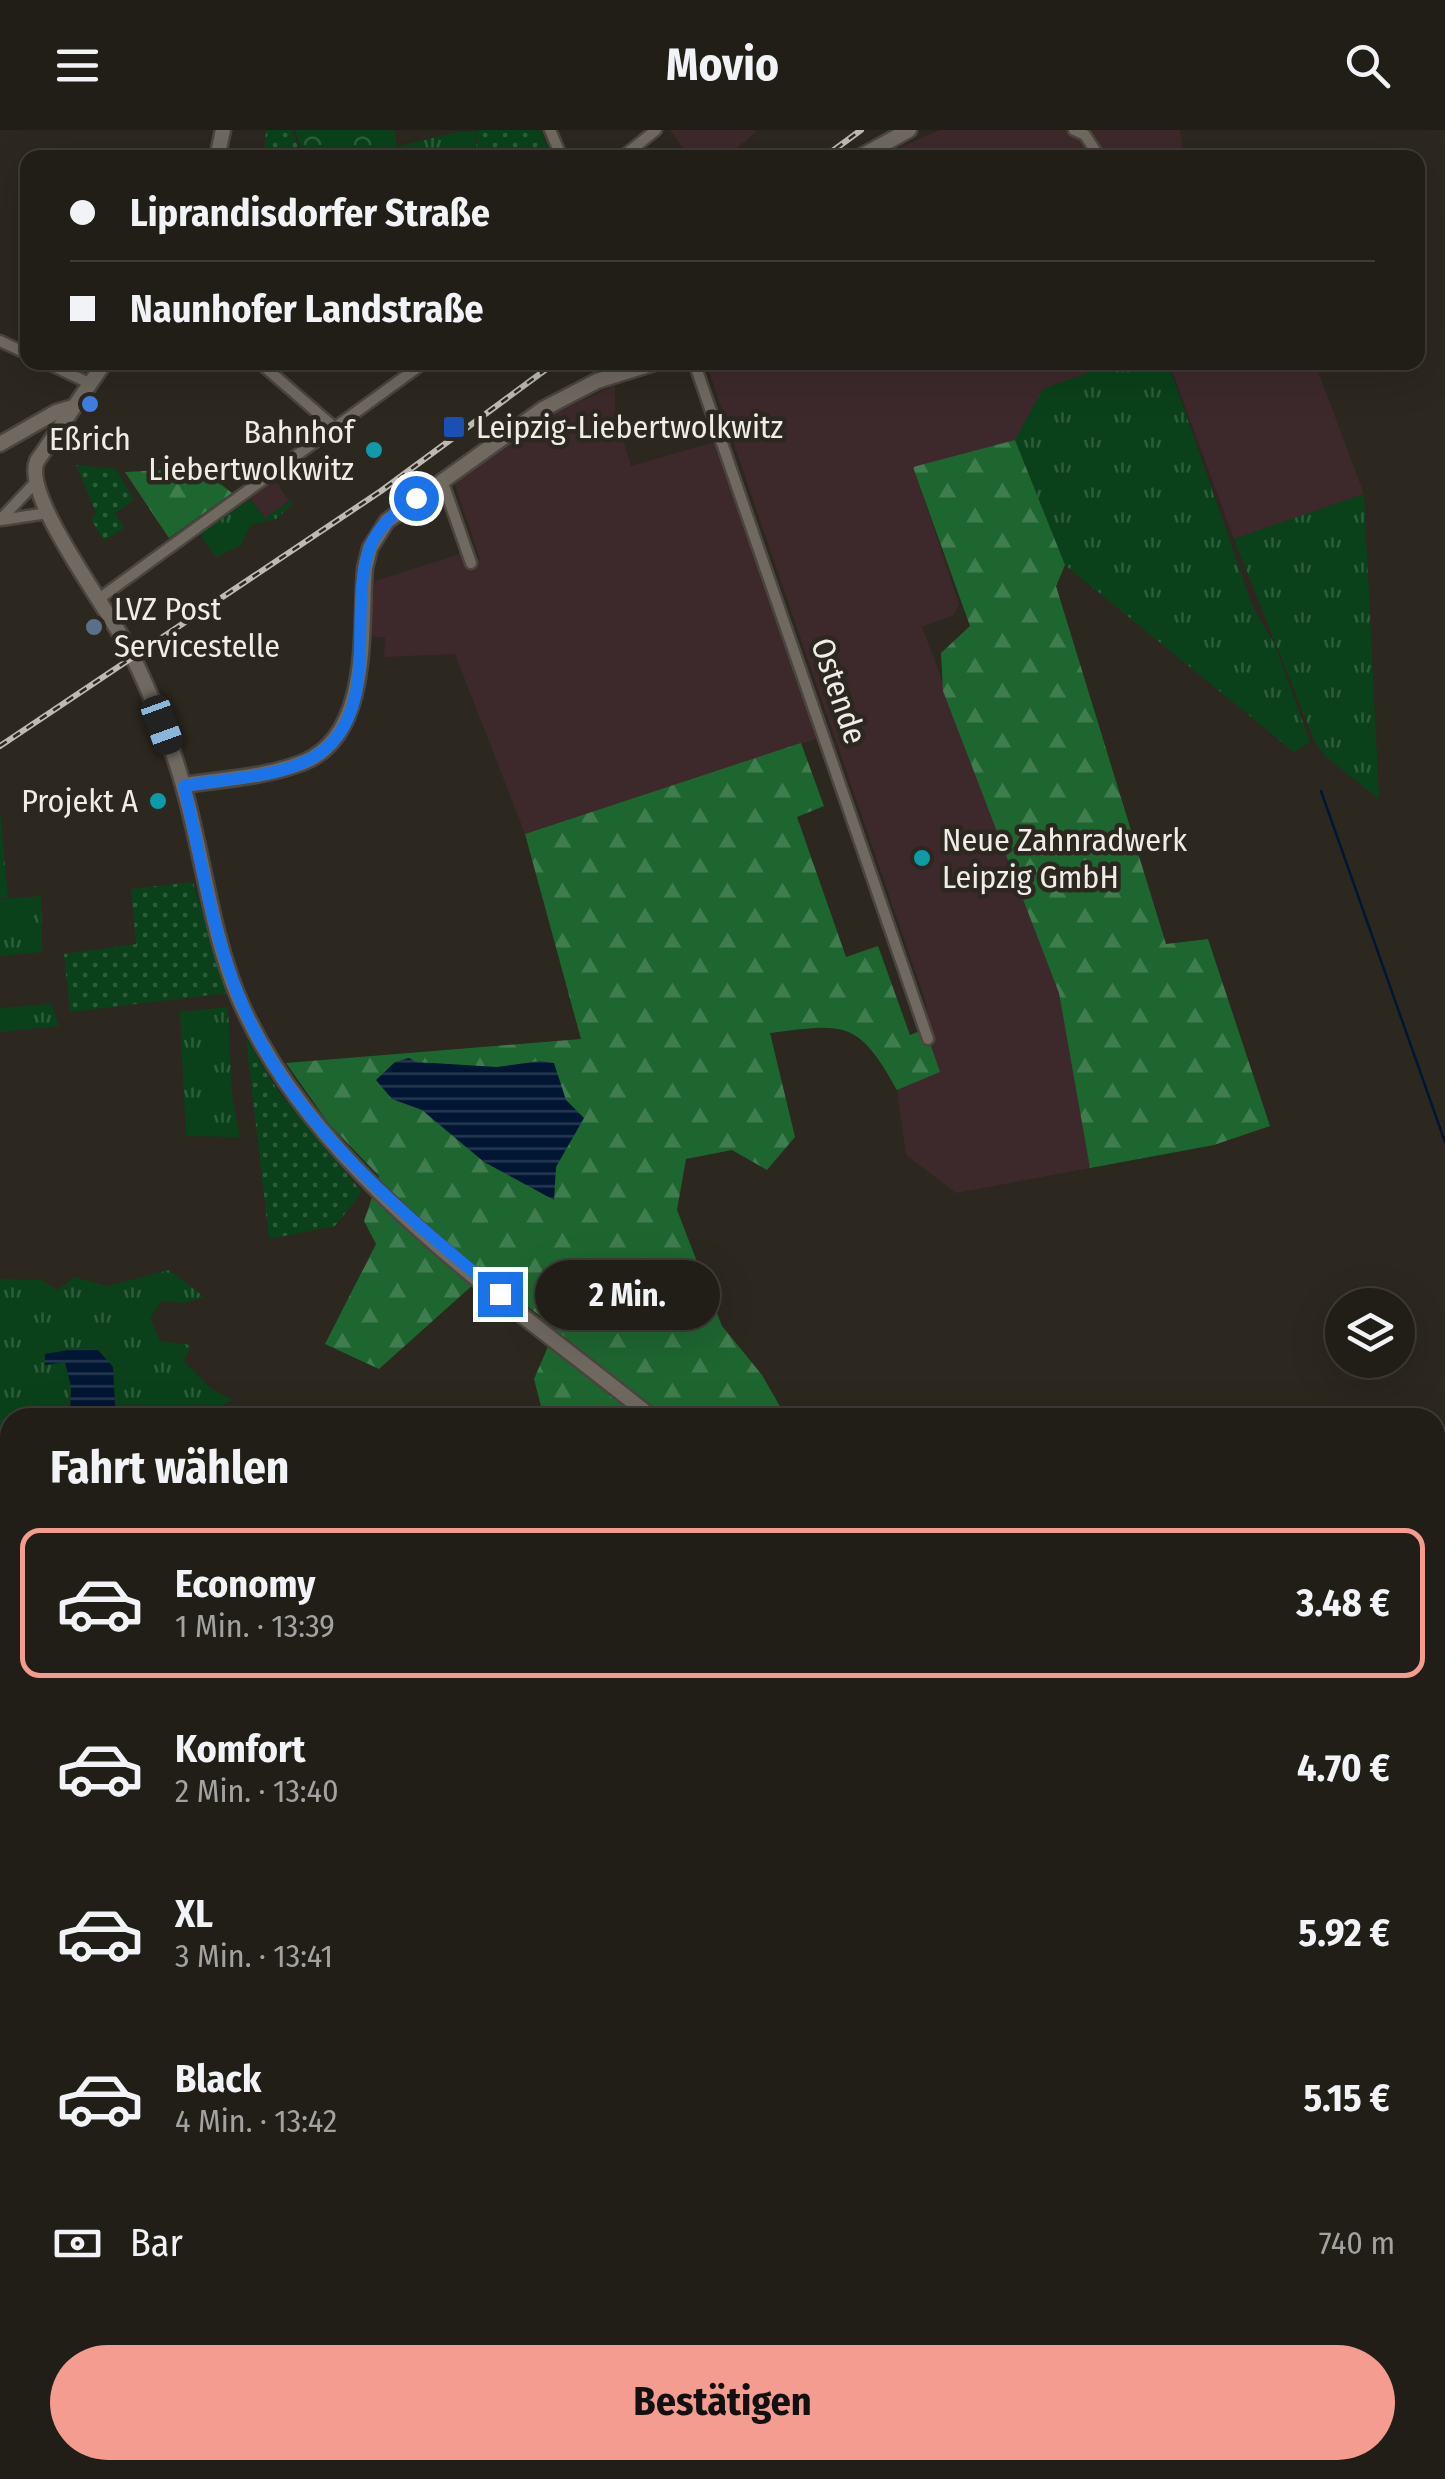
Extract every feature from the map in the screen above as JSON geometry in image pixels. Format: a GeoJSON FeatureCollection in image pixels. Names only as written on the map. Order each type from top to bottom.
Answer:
{"type":"FeatureCollection","features":[{"type":"Feature","properties":{"kind":"street"},"geometry":{"type":"LineString","coordinates":[[631,150],[656,130]]}},
{"type":"Feature","properties":{"kind":"street"},"geometry":{"type":"LineString","coordinates":[[873,150],[910,130]]}},
{"type":"Feature","properties":{"kind":"street"},"geometry":{"type":"LineString","coordinates":[[1074,130],[1085,136],[1095,150]]}},
{"type":"Feature","properties":{"kind":"street"},"geometry":{"type":"LineString","coordinates":[[61,370],[90,384]]}},
{"type":"Feature","properties":{"kind":"street"},"geometry":{"type":"LineString","coordinates":[[100,370],[36,461],[35,483],[48,513],[100,598],[146,685],[184,786],[234,986],[290,1089],[378,1192],[641,1408]]}},
{"type":"Feature","properties":{"kind":"street"},"geometry":{"type":"LineString","coordinates":[[268,370],[335,428]]}},
{"type":"Feature","properties":{"kind":"street"},"geometry":{"type":"LineString","coordinates":[[100,598],[411,370]]}},
{"type":"Feature","properties":{"kind":"street"},"geometry":{"type":"LineString","coordinates":[[184,786],[291,766],[316,756],[334,740],[352,706],[370,548],[386,521],[576,390],[635,370]]}},
{"type":"Feature","properties":{"kind":"street","name":"Ostende"},"geometry":{"type":"LineString","coordinates":[[697,370],[928,1039]]}},
{"type":"Feature","properties":{"kind":"street"},"geometry":{"type":"LineString","coordinates":[[0,444],[56,412],[73,407]]}},
{"type":"Feature","properties":{"kind":"street"},"geometry":{"type":"LineString","coordinates":[[442,480],[470,563]]}},
{"type":"Feature","properties":{"kind":"street"},"geometry":{"type":"LineString","coordinates":[[0,520],[35,483]]}},
{"type":"Feature","properties":{"kind":"street"},"geometry":{"type":"LineString","coordinates":[[0,520],[48,513]]}},
{"type":"Feature","properties":{"kind":"shaded area"},"geometry":{"type":"Polygon","coordinates":[[[670,130],[756,132],[734,150],[684,150],[670,130]]]}},
{"type":"Feature","properties":{"kind":"shaded area"},"geometry":{"type":"Polygon","coordinates":[[[940,130],[1180,130],[1183,150],[894,150],[940,130]]]}},
{"type":"Feature","properties":{"kind":"shaded area"},"geometry":{"type":"Polygon","coordinates":[[[708,370],[1098,370],[1043,389],[1015,440],[914,468],[959,604],[954,615],[922,627],[1058,987],[1090,1168],[956,1193],[906,1155],[897,1090],[940,1072],[928,1039],[926,1003],[708,370]]]}},
{"type":"Feature","properties":{"kind":"shaded area"},"geometry":{"type":"Polygon","coordinates":[[[1172,370],[1318,370],[1364,494],[1234,539],[1172,370]]]}},
{"type":"Feature","properties":{"kind":"shaded area"},"geometry":{"type":"Polygon","coordinates":[[[615,385],[615,413],[631,466],[721,440],[825,736],[525,834],[455,654],[384,657],[385,638],[369,636],[375,581],[460,554],[465,565],[480,559],[455,485],[458,477],[547,417],[615,385]]]}},
{"type":"Feature","properties":{"kind":"shaded area"},"geometry":{"type":"Polygon","coordinates":[[[275,480],[289,501],[265,518],[249,496],[275,480]]]}},
{"type":"Feature","properties":{"kind":"green space"},"geometry":{"type":"Polygon","coordinates":[[[266,130],[292,130],[299,150],[264,150],[266,130]]]}},
{"type":"Feature","properties":{"kind":"green space"},"geometry":{"type":"Polygon","coordinates":[[[295,130],[394,130],[398,150],[302,150],[295,130]]]}},
{"type":"Feature","properties":{"kind":"green space"},"geometry":{"type":"Polygon","coordinates":[[[478,130],[540,130],[550,150],[476,150],[478,130]]]}},
{"type":"Feature","properties":{"kind":"green space"},"geometry":{"type":"Polygon","coordinates":[[[457,132],[477,132],[475,150],[400,150],[399,146],[457,132]]]}},
{"type":"Feature","properties":{"kind":"green space"},"geometry":{"type":"Polygon","coordinates":[[[1096,370],[1170,370],[1253,608],[1275,645],[1310,742],[1294,752],[1065,565],[1015,440],[1043,389],[1096,370]]]}},
{"type":"Feature","properties":{"kind":"green space"},"geometry":{"type":"Polygon","coordinates":[[[1015,440],[1065,565],[1056,586],[1166,944],[1208,939],[1270,1126],[1214,1145],[1090,1168],[1059,993],[943,691],[941,653],[970,626],[913,467],[1015,440]]]}},
{"type":"Feature","properties":{"kind":"green space"},"geometry":{"type":"Polygon","coordinates":[[[76,465],[116,469],[134,500],[115,513],[124,528],[104,541],[91,519],[96,513],[76,465]]]}},
{"type":"Feature","properties":{"kind":"green space"},"geometry":{"type":"Polygon","coordinates":[[[200,468],[232,493],[169,538],[125,472],[200,468]]]}},
{"type":"Feature","properties":{"kind":"green space"},"geometry":{"type":"Polygon","coordinates":[[[1364,494],[1379,799],[1325,756],[1315,742],[1234,539],[1364,494]]]}},
{"type":"Feature","properties":{"kind":"green space"},"geometry":{"type":"Polygon","coordinates":[[[250,499],[265,518],[290,501],[293,504],[276,519],[250,525],[241,545],[216,557],[200,535],[250,499]]]}},
{"type":"Feature","properties":{"kind":"green space"},"geometry":{"type":"Polygon","coordinates":[[[801,743],[824,806],[797,817],[846,957],[878,946],[910,1035],[925,1029],[940,1072],[897,1090],[871,1050],[847,1031],[816,1028],[770,1033],[795,1137],[767,1170],[732,1150],[686,1159],[677,1210],[722,1326],[762,1375],[781,1408],[541,1408],[534,1379],[556,1328],[485,1274],[379,1369],[325,1344],[376,1244],[364,1221],[379,1176],[329,1124],[286,1063],[581,1039],[525,834],[801,743]]]}},
{"type":"Feature","properties":{"kind":"green space"},"geometry":{"type":"Polygon","coordinates":[[[0,811],[8,898],[0,898],[0,811]]]}},
{"type":"Feature","properties":{"kind":"green space"},"geometry":{"type":"Polygon","coordinates":[[[193,882],[227,993],[70,1012],[64,954],[136,944],[131,889],[193,882]]]}},
{"type":"Feature","properties":{"kind":"green space"},"geometry":{"type":"Polygon","coordinates":[[[41,896],[42,952],[0,956],[0,899],[41,896]]]}},
{"type":"Feature","properties":{"kind":"green space"},"geometry":{"type":"Polygon","coordinates":[[[51,1004],[59,1026],[0,1032],[0,1008],[51,1004]]]}},
{"type":"Feature","properties":{"kind":"green space"},"geometry":{"type":"Polygon","coordinates":[[[228,1007],[232,1097],[240,1137],[186,1136],[180,1012],[228,1007]]]}},
{"type":"Feature","properties":{"kind":"green space"},"geometry":{"type":"Polygon","coordinates":[[[246,1038],[278,1091],[362,1192],[335,1226],[269,1239],[246,1038]]]}},
{"type":"Feature","properties":{"kind":"green space"},"geometry":{"type":"Polygon","coordinates":[[[169,1270],[204,1297],[184,1303],[162,1301],[150,1318],[160,1341],[191,1345],[184,1361],[211,1389],[233,1400],[217,1408],[115,1406],[113,1368],[65,1362],[71,1387],[70,1408],[0,1408],[0,1279],[41,1280],[57,1290],[75,1277],[107,1286],[169,1270]]]}},
{"type":"Feature","properties":{"kind":"water"},"geometry":{"type":"Polygon","coordinates":[[[409,1058],[416,1062],[497,1067],[554,1063],[566,1100],[584,1118],[556,1167],[554,1200],[484,1162],[422,1110],[392,1099],[376,1080],[395,1062],[409,1058]]]}},
{"type":"Feature","properties":{"kind":"water"},"geometry":{"type":"Polygon","coordinates":[[[98,1350],[113,1367],[115,1406],[150,1408],[70,1408],[71,1387],[65,1362],[45,1365],[45,1354],[98,1350]]]}},
{"type":"Feature","properties":{"kind":"waterway"},"geometry":{"type":"LineString","coordinates":[[1321,791],[1445,1142]]}},
{"type":"Feature","properties":{"kind":"railway"},"geometry":{"type":"LineString","coordinates":[[834,150],[861,130]]}},
{"type":"Feature","properties":{"kind":"railway"},"geometry":{"type":"LineString","coordinates":[[0,746],[381,491],[545,370]]}},
{"type":"Feature","properties":{"kind":"place","name":"Eßrich"},"geometry":{"type":"Point","coordinates":[90,404]}},
{"type":"Feature","properties":{"kind":"place","name":"Leipzig-Liebertwolkwitz"},"geometry":{"type":"Point","coordinates":[454,427]}},
{"type":"Feature","properties":{"kind":"place","name":"Bahnhof Liebertwolkwitz"},"geometry":{"type":"Point","coordinates":[374,450]}},
{"type":"Feature","properties":{"kind":"place","name":"LVZ Post Servicestelle"},"geometry":{"type":"Point","coordinates":[94,627]}},
{"type":"Feature","properties":{"kind":"place","name":"Projekt A"},"geometry":{"type":"Point","coordinates":[158,801]}},
{"type":"Feature","properties":{"kind":"place","name":"Neue Zahnradwerk Leipzig GmbH"},"geometry":{"type":"Point","coordinates":[922,858]}},
{"type":"Feature","properties":{"kind":"route"},"geometry":{"type":"LineString","coordinates":[[416,498],[386,521],[370,548],[352,706],[334,740],[316,756],[291,766],[184,786],[234,986],[290,1089],[368,1181],[500,1294]]}}]}
